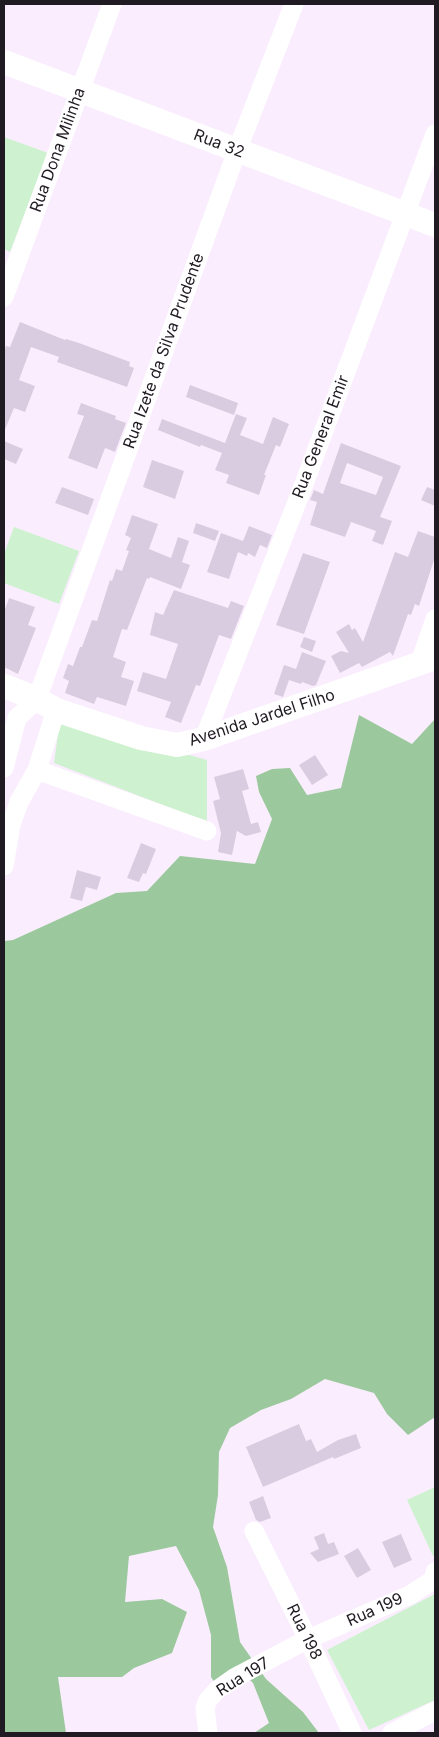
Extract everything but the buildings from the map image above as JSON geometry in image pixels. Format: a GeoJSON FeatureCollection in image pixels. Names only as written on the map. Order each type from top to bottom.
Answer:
{"type":"FeatureCollection","features":[{"type":"Feature","properties":{"kind":"main road","name":"Rua 32"},"geometry":{"type":"LineString","coordinates":[[4,62],[435,225]]}},
{"type":"Feature","properties":{"kind":"main road","name":"Avenida Jardel Filho"},"geometry":{"type":"LineString","coordinates":[[4,686],[47,705],[140,738],[177,745],[204,739],[427,661]]}},
{"type":"Feature","properties":{"kind":"street","name":"Rua Dona Milinha"},"geometry":{"type":"LineString","coordinates":[[4,297],[112,4]]}},
{"type":"Feature","properties":{"kind":"street","name":"Rua Izete da Silva Prudente"},"geometry":{"type":"LineString","coordinates":[[4,866],[7,825],[37,770],[47,705],[237,151],[294,4]]}},
{"type":"Feature","properties":{"kind":"street","name":"Rua General Emir"},"geometry":{"type":"LineString","coordinates":[[204,739],[301,492],[435,134]]}},
{"type":"Feature","properties":{"kind":"street"},"geometry":{"type":"LineString","coordinates":[[427,661],[435,619]]}},
{"type":"Feature","properties":{"kind":"street"},"geometry":{"type":"LineString","coordinates":[[4,768],[17,718],[47,705]]}},
{"type":"Feature","properties":{"kind":"street"},"geometry":{"type":"LineString","coordinates":[[37,770],[207,831]]}},
{"type":"Feature","properties":{"kind":"street","name":"Rua 198"},"geometry":{"type":"LineString","coordinates":[[254,1531],[352,1733]]}},
{"type":"Feature","properties":{"kind":"street","name":"Rua 199"},"geometry":{"type":"LineString","coordinates":[[308,1639],[410,1595],[433,1580],[435,1572]]}},
{"type":"Feature","properties":{"kind":"street","name":"Rua 197"},"geometry":{"type":"LineString","coordinates":[[208,1733],[205,1708],[208,1700],[217,1690],[234,1678],[308,1639]]}},
{"type":"Feature","properties":{"kind":"street"},"geometry":{"type":"LineString","coordinates":[[392,1733],[435,1711]]}},
{"type":"Feature","properties":{"kind":"green space"},"geometry":{"type":"Polygon","coordinates":[[[4,137],[48,153],[10,252],[4,249],[4,137]]]}},
{"type":"Feature","properties":{"kind":"green space"},"geometry":{"type":"Polygon","coordinates":[[[14,527],[79,551],[59,604],[4,583],[4,554],[14,527]]]}},
{"type":"Feature","properties":{"kind":"green space"},"geometry":{"type":"Polygon","coordinates":[[[359,715],[412,744],[435,719],[435,1417],[408,1435],[387,1414],[374,1393],[325,1379],[291,1399],[261,1410],[230,1428],[219,1452],[218,1495],[213,1527],[227,1567],[240,1642],[266,1679],[303,1712],[319,1733],[254,1733],[269,1723],[253,1683],[236,1666],[219,1689],[211,1677],[211,1635],[199,1590],[176,1546],[129,1556],[125,1602],[162,1599],[187,1612],[172,1653],[134,1668],[122,1677],[58,1677],[66,1733],[4,1733],[4,941],[13,940],[116,893],[147,891],[180,856],[255,864],[272,819],[259,792],[256,776],[272,769],[290,768],[307,795],[341,788],[359,715]]]}},
{"type":"Feature","properties":{"kind":"green space"},"geometry":{"type":"Polygon","coordinates":[[[60,719],[207,760],[207,822],[54,763],[60,719]]]}},
{"type":"Feature","properties":{"kind":"green space"},"geometry":{"type":"Polygon","coordinates":[[[435,1487],[435,1555],[433,1556],[407,1500],[435,1487]]]}},
{"type":"Feature","properties":{"kind":"green space"},"geometry":{"type":"Polygon","coordinates":[[[435,1594],[435,1700],[369,1730],[327,1650],[435,1594]]]}}]}
